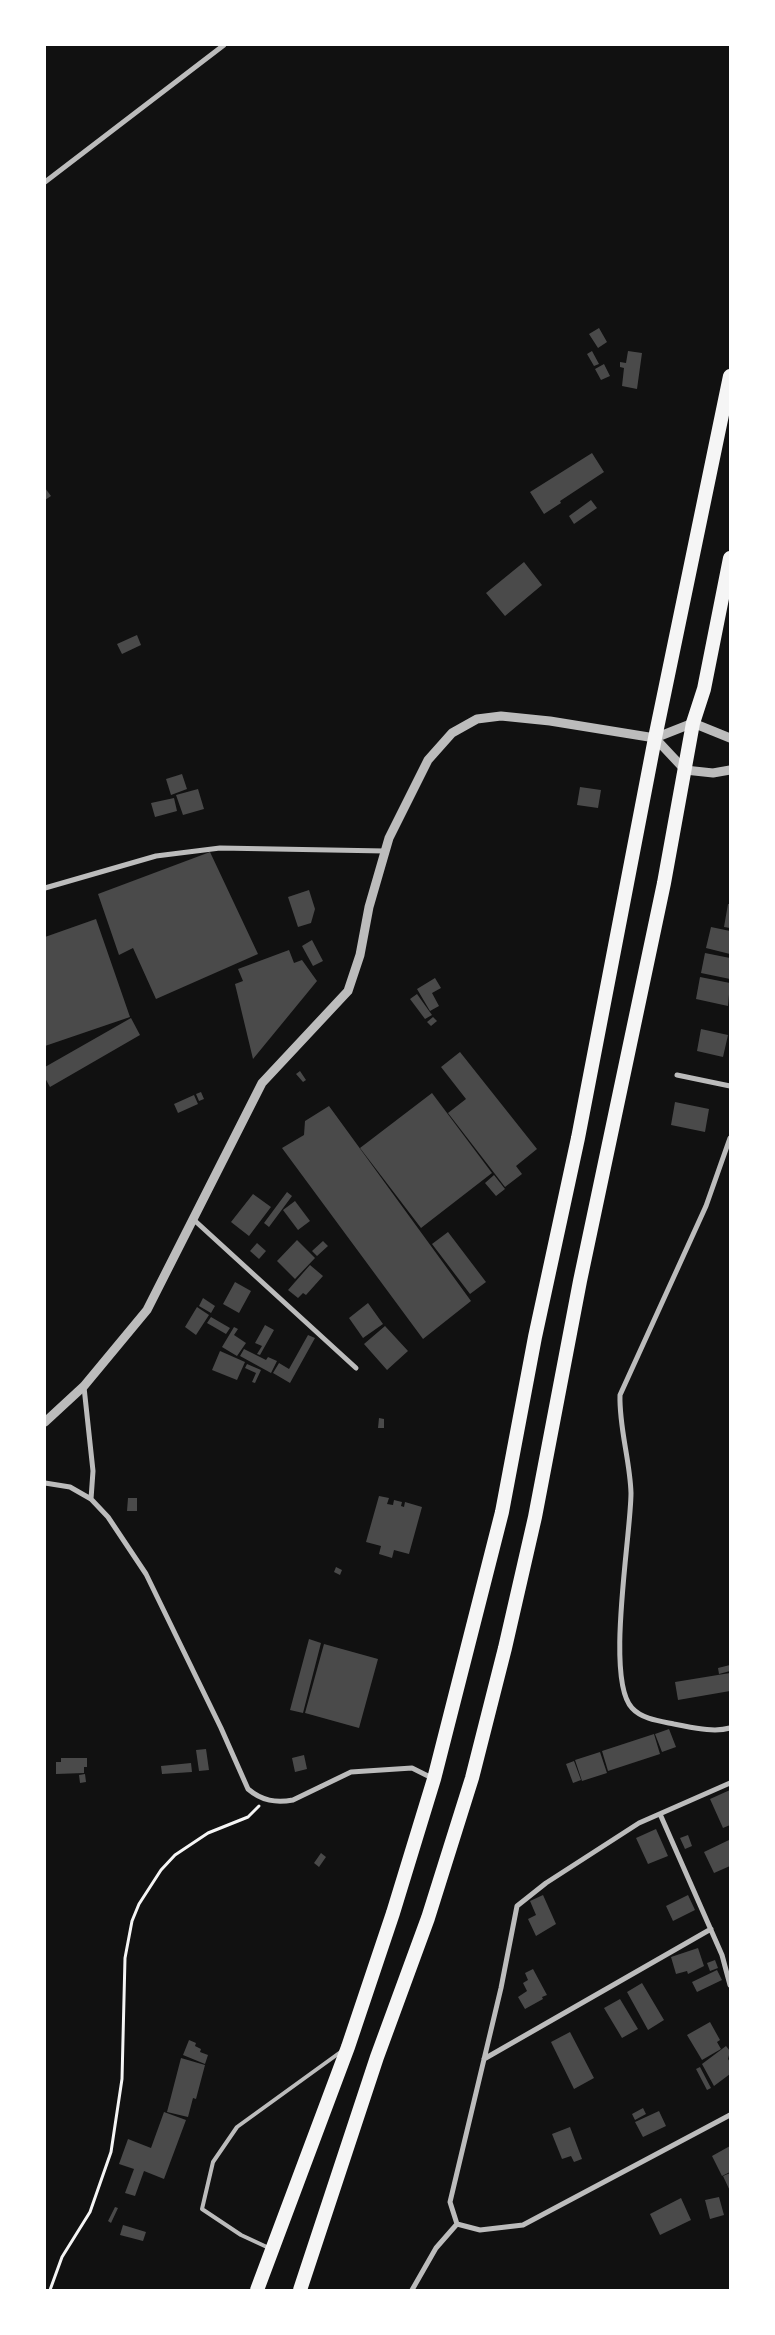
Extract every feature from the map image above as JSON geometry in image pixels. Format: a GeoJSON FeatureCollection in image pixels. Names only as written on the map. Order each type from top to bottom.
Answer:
{"type":"FeatureCollection","features":[{"type":"Feature","properties":{"kind":"highway"},"geometry":{"type":"LineString","coordinates":[[257,2290],[348,2047],[393,1913],[434,1779],[502,1512],[535,1336],[582,1119],[655,738],[730,376]]}},
{"type":"Feature","properties":{"kind":"highway"},"geometry":{"type":"LineString","coordinates":[[300,2290],[377,2057],[428,1918],[472,1778],[503,1657],[535,1517],[580,1281],[664,883],[693,723],[704,689],[730,558]]}},
{"type":"Feature","properties":{"kind":"street"},"geometry":{"type":"LineString","coordinates":[[45,182],[224,45]]}},
{"type":"Feature","properties":{"kind":"street"},"geometry":{"type":"LineString","coordinates":[[45,1422],[84,1386],[147,1310],[262,1083],[348,991],[360,955],[369,907],[389,838],[428,760],[452,733],[476,720],[501,716],[655,738],[693,723],[730,738]]}},
{"type":"Feature","properties":{"kind":"street"},"geometry":{"type":"LineString","coordinates":[[655,738],[685,770],[713,773],[730,770]]}},
{"type":"Feature","properties":{"kind":"street"},"geometry":{"type":"LineString","coordinates":[[45,888],[156,856],[220,848],[385,851]]}},
{"type":"Feature","properties":{"kind":"street"},"geometry":{"type":"LineString","coordinates":[[677,1075],[730,1086]]}},
{"type":"Feature","properties":{"kind":"street"},"geometry":{"type":"LineString","coordinates":[[730,1138],[706,1206],[620,1395],[620,1418],[631,1493],[619,1654],[624,1689],[631,1708],[647,1718],[676,1724],[720,1731],[730,1728]]}},
{"type":"Feature","properties":{"kind":"street"},"geometry":{"type":"LineString","coordinates":[[193,1219],[356,1368]]}},
{"type":"Feature","properties":{"kind":"street"},"geometry":{"type":"LineString","coordinates":[[84,1386],[93,1471],[91,1499]]}},
{"type":"Feature","properties":{"kind":"street"},"geometry":{"type":"LineString","coordinates":[[45,1483],[70,1487],[91,1499],[108,1517],[146,1574],[221,1728],[248,1789],[263,1799],[273,1802],[293,1800],[352,1772],[412,1768],[434,1779]]}},
{"type":"Feature","properties":{"kind":"street"},"geometry":{"type":"LineString","coordinates":[[458,2224],[450,2202],[484,2059],[517,1906],[546,1883],[639,1823],[730,1783]]}},
{"type":"Feature","properties":{"kind":"street"},"geometry":{"type":"LineString","coordinates":[[660,1814],[722,1955],[730,1985]]}},
{"type":"Feature","properties":{"kind":"street"},"geometry":{"type":"LineString","coordinates":[[484,2059],[711,1929]]}},
{"type":"Feature","properties":{"kind":"street"},"geometry":{"type":"LineString","coordinates":[[458,2224],[480,2230],[523,2225],[730,2115]]}},
{"type":"Feature","properties":{"kind":"street"},"geometry":{"type":"LineString","coordinates":[[412,2290],[436,2248],[458,2224]]}},
{"type":"Feature","properties":{"kind":"lane"},"geometry":{"type":"LineString","coordinates":[[272,2250],[241,2235],[202,2209],[213,2162],[237,2127],[348,2047]]}},
{"type":"Feature","properties":{"kind":"path"},"geometry":{"type":"LineString","coordinates":[[50,2290],[62,2257],[90,2212],[111,2152],[122,2079],[125,1958],[132,1921],[139,1904],[161,1870],[175,1855],[208,1833],[248,1817],[258,1809],[263,1799]]}},
{"type":"Feature","properties":{"kind":"building"},"geometry":{"type":"Polygon","coordinates":[[[599,328],[607,342],[598,348],[589,334],[599,328]]]}},
{"type":"Feature","properties":{"kind":"building"},"geometry":{"type":"Polygon","coordinates":[[[592,351],[599,364],[594,366],[587,354],[592,351]]]}},
{"type":"Feature","properties":{"kind":"building"},"geometry":{"type":"Polygon","coordinates":[[[628,351],[642,353],[637,389],[622,386],[624,368],[620,367],[620,362],[626,363],[628,351]]]}},
{"type":"Feature","properties":{"kind":"building"},"geometry":{"type":"Polygon","coordinates":[[[604,364],[610,376],[601,380],[595,369],[604,364]]]}},
{"type":"Feature","properties":{"kind":"building"},"geometry":{"type":"Polygon","coordinates":[[[592,453],[604,472],[544,514],[530,492],[592,453]]]}},
{"type":"Feature","properties":{"kind":"building"},"geometry":{"type":"Polygon","coordinates":[[[45,488],[51,496],[45,500],[45,488]]]}},
{"type":"Feature","properties":{"kind":"building"},"geometry":{"type":"Polygon","coordinates":[[[591,500],[597,508],[574,524],[569,516],[591,500]]]}},
{"type":"Feature","properties":{"kind":"building"},"geometry":{"type":"Polygon","coordinates":[[[524,562],[542,585],[505,616],[486,593],[524,562]]]}},
{"type":"Feature","properties":{"kind":"building"},"geometry":{"type":"Polygon","coordinates":[[[137,635],[141,645],[122,654],[117,644],[137,635]]]}},
{"type":"Feature","properties":{"kind":"building"},"geometry":{"type":"Polygon","coordinates":[[[182,774],[187,789],[171,795],[166,779],[182,774]]]}},
{"type":"Feature","properties":{"kind":"building"},"geometry":{"type":"Polygon","coordinates":[[[580,787],[601,790],[598,808],[577,805],[580,787]]]}},
{"type":"Feature","properties":{"kind":"building"},"geometry":{"type":"Polygon","coordinates":[[[198,789],[204,809],[183,815],[176,795],[198,789]]]}},
{"type":"Feature","properties":{"kind":"building"},"geometry":{"type":"Polygon","coordinates":[[[174,798],[177,811],[155,817],[151,803],[174,798]]]}},
{"type":"Feature","properties":{"kind":"building"},"geometry":{"type":"Polygon","coordinates":[[[210,852],[258,954],[156,999],[133,948],[119,955],[98,894],[210,852]]]}},
{"type":"Feature","properties":{"kind":"building"},"geometry":{"type":"Polygon","coordinates":[[[309,890],[315,909],[311,923],[298,927],[288,897],[309,890]]]}},
{"type":"Feature","properties":{"kind":"building"},"geometry":{"type":"Polygon","coordinates":[[[728,904],[730,904],[730,928],[724,927],[728,904]]]}},
{"type":"Feature","properties":{"kind":"building"},"geometry":{"type":"Polygon","coordinates":[[[96,919],[130,1017],[45,1046],[45,937],[96,919]]]}},
{"type":"Feature","properties":{"kind":"building"},"geometry":{"type":"Polygon","coordinates":[[[711,927],[730,931],[730,954],[706,948],[711,927]]]}},
{"type":"Feature","properties":{"kind":"building"},"geometry":{"type":"Polygon","coordinates":[[[312,940],[323,961],[313,966],[302,946],[312,940]]]}},
{"type":"Feature","properties":{"kind":"building"},"geometry":{"type":"Polygon","coordinates":[[[289,950],[294,963],[302,960],[317,981],[253,1059],[235,984],[243,981],[238,969],[289,950]]]}},
{"type":"Feature","properties":{"kind":"building"},"geometry":{"type":"Polygon","coordinates":[[[705,953],[730,958],[730,979],[701,973],[705,953]]]}},
{"type":"Feature","properties":{"kind":"building"},"geometry":{"type":"Polygon","coordinates":[[[700,977],[730,983],[728,1006],[696,999],[700,977]]]}},
{"type":"Feature","properties":{"kind":"building"},"geometry":{"type":"Polygon","coordinates":[[[435,978],[441,988],[432,993],[439,1006],[430,1011],[417,989],[435,978]]]}},
{"type":"Feature","properties":{"kind":"building"},"geometry":{"type":"Polygon","coordinates":[[[417,994],[432,1015],[425,1019],[410,999],[417,994]]]}},
{"type":"Feature","properties":{"kind":"building"},"geometry":{"type":"Polygon","coordinates":[[[433,1017],[437,1021],[431,1026],[427,1022],[433,1017]]]}},
{"type":"Feature","properties":{"kind":"building"},"geometry":{"type":"Polygon","coordinates":[[[131,1018],[140,1035],[50,1087],[45,1078],[45,1067],[131,1018]]]}},
{"type":"Feature","properties":{"kind":"building"},"geometry":{"type":"Polygon","coordinates":[[[701,1029],[728,1035],[723,1057],[697,1051],[701,1029]]]}},
{"type":"Feature","properties":{"kind":"building"},"geometry":{"type":"Polygon","coordinates":[[[460,1052],[537,1149],[516,1166],[522,1174],[505,1187],[448,1113],[466,1099],[441,1067],[460,1052]]]}},
{"type":"Feature","properties":{"kind":"building"},"geometry":{"type":"Polygon","coordinates":[[[300,1071],[306,1080],[303,1082],[296,1074],[300,1071]]]}},
{"type":"Feature","properties":{"kind":"building"},"geometry":{"type":"Polygon","coordinates":[[[201,1092],[204,1099],[199,1101],[196,1094],[201,1092]]]}},
{"type":"Feature","properties":{"kind":"building"},"geometry":{"type":"Polygon","coordinates":[[[432,1093],[492,1173],[421,1228],[360,1148],[432,1093]]]}},
{"type":"Feature","properties":{"kind":"building"},"geometry":{"type":"Polygon","coordinates":[[[194,1095],[198,1104],[178,1113],[174,1104],[194,1095]]]}},
{"type":"Feature","properties":{"kind":"building"},"geometry":{"type":"Polygon","coordinates":[[[675,1102],[709,1109],[705,1132],[671,1125],[675,1102]]]}},
{"type":"Feature","properties":{"kind":"building"},"geometry":{"type":"Polygon","coordinates":[[[329,1106],[471,1301],[423,1339],[282,1148],[304,1135],[305,1121],[329,1106]]]}},
{"type":"Feature","properties":{"kind":"building"},"geometry":{"type":"Polygon","coordinates":[[[494,1175],[505,1189],[496,1196],[485,1183],[494,1175]]]}},
{"type":"Feature","properties":{"kind":"building"},"geometry":{"type":"Polygon","coordinates":[[[287,1192],[292,1196],[269,1227],[264,1223],[287,1192]]]}},
{"type":"Feature","properties":{"kind":"building"},"geometry":{"type":"Polygon","coordinates":[[[253,1194],[271,1207],[249,1236],[231,1222],[253,1194]]]}},
{"type":"Feature","properties":{"kind":"building"},"geometry":{"type":"Polygon","coordinates":[[[295,1201],[310,1221],[298,1230],[283,1210],[295,1201]]]}},
{"type":"Feature","properties":{"kind":"building"},"geometry":{"type":"Polygon","coordinates":[[[448,1232],[486,1282],[470,1294],[432,1244],[448,1232]]]}},
{"type":"Feature","properties":{"kind":"building"},"geometry":{"type":"Polygon","coordinates":[[[297,1240],[315,1258],[295,1279],[277,1261],[297,1240]]]}},
{"type":"Feature","properties":{"kind":"building"},"geometry":{"type":"Polygon","coordinates":[[[323,1241],[328,1246],[317,1256],[312,1251],[323,1241]]]}},
{"type":"Feature","properties":{"kind":"building"},"geometry":{"type":"Polygon","coordinates":[[[257,1243],[266,1251],[259,1259],[250,1251],[257,1243]]]}},
{"type":"Feature","properties":{"kind":"building"},"geometry":{"type":"Polygon","coordinates":[[[310,1265],[323,1276],[306,1295],[303,1293],[298,1298],[288,1290],[310,1265]]]}},
{"type":"Feature","properties":{"kind":"building"},"geometry":{"type":"Polygon","coordinates":[[[235,1282],[251,1291],[239,1313],[223,1304],[235,1282]]]}},
{"type":"Feature","properties":{"kind":"building"},"geometry":{"type":"Polygon","coordinates":[[[203,1298],[215,1306],[211,1313],[199,1306],[203,1298]]]}},
{"type":"Feature","properties":{"kind":"building"},"geometry":{"type":"Polygon","coordinates":[[[368,1303],[383,1324],[363,1338],[349,1318],[368,1303]]]}},
{"type":"Feature","properties":{"kind":"building"},"geometry":{"type":"Polygon","coordinates":[[[197,1307],[209,1315],[196,1335],[185,1327],[197,1307]]]}},
{"type":"Feature","properties":{"kind":"building"},"geometry":{"type":"Polygon","coordinates":[[[211,1317],[230,1328],[226,1334],[207,1323],[211,1317]]]}},
{"type":"Feature","properties":{"kind":"building"},"geometry":{"type":"Polygon","coordinates":[[[265,1325],[274,1330],[260,1355],[257,1354],[262,1346],[255,1343],[265,1325]]]}},
{"type":"Feature","properties":{"kind":"building"},"geometry":{"type":"Polygon","coordinates":[[[385,1326],[408,1351],[387,1370],[364,1344],[385,1326]]]}},
{"type":"Feature","properties":{"kind":"building"},"geometry":{"type":"Polygon","coordinates":[[[234,1327],[238,1329],[234,1335],[246,1343],[237,1356],[222,1347],[234,1327]]]}},
{"type":"Feature","properties":{"kind":"building"},"geometry":{"type":"Polygon","coordinates":[[[308,1335],[315,1338],[290,1383],[273,1373],[279,1363],[289,1369],[308,1335]]]}},
{"type":"Feature","properties":{"kind":"building"},"geometry":{"type":"Polygon","coordinates":[[[244,1349],[266,1360],[268,1357],[277,1361],[271,1373],[240,1356],[244,1349]]]}},
{"type":"Feature","properties":{"kind":"building"},"geometry":{"type":"Polygon","coordinates":[[[220,1351],[245,1362],[237,1380],[212,1370],[220,1351]]]}},
{"type":"Feature","properties":{"kind":"building"},"geometry":{"type":"Polygon","coordinates":[[[247,1364],[261,1370],[255,1383],[252,1382],[256,1373],[245,1368],[247,1364]]]}},
{"type":"Feature","properties":{"kind":"building"},"geometry":{"type":"Polygon","coordinates":[[[379,1418],[384,1419],[384,1428],[378,1428],[379,1418]]]}},
{"type":"Feature","properties":{"kind":"building"},"geometry":{"type":"Polygon","coordinates":[[[379,1496],[389,1498],[387,1504],[393,1505],[394,1500],[402,1502],[401,1506],[404,1507],[405,1502],[422,1507],[409,1554],[394,1550],[392,1558],[379,1554],[381,1546],[366,1542],[379,1496]]]}},
{"type":"Feature","properties":{"kind":"building"},"geometry":{"type":"Polygon","coordinates":[[[128,1498],[137,1498],[137,1511],[127,1511],[128,1498]]]}},
{"type":"Feature","properties":{"kind":"building"},"geometry":{"type":"Polygon","coordinates":[[[336,1567],[342,1570],[340,1575],[334,1572],[336,1567]]]}},
{"type":"Feature","properties":{"kind":"building"},"geometry":{"type":"Polygon","coordinates":[[[309,1639],[321,1643],[303,1713],[290,1710],[309,1639]]]}},
{"type":"Feature","properties":{"kind":"building"},"geometry":{"type":"Polygon","coordinates":[[[324,1644],[378,1659],[359,1728],[305,1713],[324,1644]]]}},
{"type":"Feature","properties":{"kind":"building"},"geometry":{"type":"Polygon","coordinates":[[[730,1665],[730,1671],[719,1674],[718,1668],[730,1665]]]}},
{"type":"Feature","properties":{"kind":"building"},"geometry":{"type":"Polygon","coordinates":[[[730,1673],[730,1691],[678,1700],[675,1682],[730,1673]]]}},
{"type":"Feature","properties":{"kind":"building"},"geometry":{"type":"Polygon","coordinates":[[[669,1729],[676,1747],[662,1752],[655,1734],[669,1729]]]}},
{"type":"Feature","properties":{"kind":"building"},"geometry":{"type":"Polygon","coordinates":[[[654,1734],[660,1754],[608,1771],[602,1751],[654,1734]]]}},
{"type":"Feature","properties":{"kind":"building"},"geometry":{"type":"Polygon","coordinates":[[[206,1749],[209,1770],[199,1771],[196,1750],[206,1749]]]}},
{"type":"Feature","properties":{"kind":"building"},"geometry":{"type":"Polygon","coordinates":[[[600,1752],[607,1773],[582,1781],[575,1760],[600,1752]]]}},
{"type":"Feature","properties":{"kind":"building"},"geometry":{"type":"Polygon","coordinates":[[[304,1755],[307,1769],[295,1772],[292,1758],[304,1755]]]}},
{"type":"Feature","properties":{"kind":"building"},"geometry":{"type":"Polygon","coordinates":[[[61,1758],[87,1758],[87,1767],[84,1767],[84,1773],[56,1774],[56,1762],[61,1762],[61,1758]]]}},
{"type":"Feature","properties":{"kind":"building"},"geometry":{"type":"Polygon","coordinates":[[[574,1761],[581,1780],[573,1783],[566,1764],[574,1761]]]}},
{"type":"Feature","properties":{"kind":"building"},"geometry":{"type":"Polygon","coordinates":[[[191,1763],[192,1772],[162,1774],[161,1766],[191,1763]]]}},
{"type":"Feature","properties":{"kind":"building"},"geometry":{"type":"Polygon","coordinates":[[[85,1774],[86,1782],[80,1783],[79,1775],[85,1774]]]}},
{"type":"Feature","properties":{"kind":"building"},"geometry":{"type":"Polygon","coordinates":[[[730,1790],[730,1825],[723,1828],[710,1799],[730,1790]]]}},
{"type":"Feature","properties":{"kind":"building"},"geometry":{"type":"Polygon","coordinates":[[[656,1829],[668,1856],[648,1864],[636,1838],[656,1829]]]}},
{"type":"Feature","properties":{"kind":"building"},"geometry":{"type":"Polygon","coordinates":[[[688,1835],[692,1846],[685,1849],[680,1838],[688,1835]]]}},
{"type":"Feature","properties":{"kind":"building"},"geometry":{"type":"Polygon","coordinates":[[[729,1840],[730,1866],[714,1873],[704,1852],[729,1840]]]}},
{"type":"Feature","properties":{"kind":"building"},"geometry":{"type":"Polygon","coordinates":[[[321,1853],[326,1857],[319,1867],[314,1863],[321,1853]]]}},
{"type":"Feature","properties":{"kind":"building"},"geometry":{"type":"Polygon","coordinates":[[[543,1895],[556,1924],[536,1936],[528,1919],[536,1915],[530,1901],[543,1895]]]}},
{"type":"Feature","properties":{"kind":"building"},"geometry":{"type":"Polygon","coordinates":[[[688,1895],[695,1910],[673,1921],[666,1906],[688,1895]]]}},
{"type":"Feature","properties":{"kind":"building"},"geometry":{"type":"Polygon","coordinates":[[[698,1948],[704,1966],[688,1974],[687,1971],[676,1974],[671,1957],[698,1948]]]}},
{"type":"Feature","properties":{"kind":"building"},"geometry":{"type":"Polygon","coordinates":[[[715,1960],[718,1968],[710,1971],[707,1963],[715,1960]]]}},
{"type":"Feature","properties":{"kind":"building"},"geometry":{"type":"Polygon","coordinates":[[[533,1969],[547,1995],[525,2009],[518,1997],[527,1991],[523,1983],[528,1980],[525,1973],[533,1969]]]}},
{"type":"Feature","properties":{"kind":"building"},"geometry":{"type":"Polygon","coordinates":[[[717,1970],[722,1980],[697,1992],[692,1982],[717,1970]]]}},
{"type":"Feature","properties":{"kind":"building"},"geometry":{"type":"Polygon","coordinates":[[[642,1983],[664,2020],[648,2030],[627,1992],[642,1983]]]}},
{"type":"Feature","properties":{"kind":"building"},"geometry":{"type":"Polygon","coordinates":[[[620,1999],[638,2029],[622,2038],[604,2008],[620,1999]]]}},
{"type":"Feature","properties":{"kind":"building"},"geometry":{"type":"Polygon","coordinates":[[[710,2022],[720,2040],[717,2042],[721,2049],[702,2060],[687,2035],[710,2022]]]}},
{"type":"Feature","properties":{"kind":"building"},"geometry":{"type":"Polygon","coordinates":[[[570,2032],[594,2078],[574,2089],[551,2042],[570,2032]]]}},
{"type":"Feature","properties":{"kind":"building"},"geometry":{"type":"Polygon","coordinates":[[[189,2040],[196,2043],[195,2046],[201,2049],[200,2052],[208,2055],[205,2064],[183,2055],[189,2040]]]}},
{"type":"Feature","properties":{"kind":"building"},"geometry":{"type":"Polygon","coordinates":[[[726,2046],[730,2051],[728,2059],[730,2062],[730,2074],[714,2086],[702,2064],[726,2046]]]}},
{"type":"Feature","properties":{"kind":"building"},"geometry":{"type":"Polygon","coordinates":[[[181,2058],[205,2065],[196,2099],[193,2098],[188,2117],[167,2112],[181,2058]]]}},
{"type":"Feature","properties":{"kind":"building"},"geometry":{"type":"Polygon","coordinates":[[[700,2067],[711,2088],[707,2090],[696,2069],[700,2067]]]}},
{"type":"Feature","properties":{"kind":"building"},"geometry":{"type":"Polygon","coordinates":[[[643,2108],[646,2114],[635,2120],[632,2114],[643,2108]]]}},
{"type":"Feature","properties":{"kind":"building"},"geometry":{"type":"Polygon","coordinates":[[[659,2111],[666,2126],[643,2137],[635,2122],[659,2111]]]}},
{"type":"Feature","properties":{"kind":"building"},"geometry":{"type":"Polygon","coordinates":[[[164,2112],[186,2120],[164,2179],[144,2171],[135,2196],[125,2193],[134,2169],[119,2164],[128,2139],[151,2148],[164,2112]]]}},
{"type":"Feature","properties":{"kind":"building"},"geometry":{"type":"Polygon","coordinates":[[[570,2127],[582,2159],[574,2162],[571,2156],[562,2159],[552,2134],[570,2127]]]}},
{"type":"Feature","properties":{"kind":"building"},"geometry":{"type":"Polygon","coordinates":[[[730,2146],[730,2172],[722,2176],[712,2156],[730,2146]]]}},
{"type":"Feature","properties":{"kind":"building"},"geometry":{"type":"Polygon","coordinates":[[[730,2173],[730,2191],[723,2176],[730,2173]]]}},
{"type":"Feature","properties":{"kind":"building"},"geometry":{"type":"Polygon","coordinates":[[[719,2197],[724,2215],[710,2219],[705,2200],[719,2197]]]}},
{"type":"Feature","properties":{"kind":"building"},"geometry":{"type":"Polygon","coordinates":[[[681,2198],[691,2220],[660,2235],[650,2214],[681,2198]]]}},
{"type":"Feature","properties":{"kind":"building"},"geometry":{"type":"Polygon","coordinates":[[[115,2207],[118,2208],[111,2223],[108,2221],[115,2207]]]}},
{"type":"Feature","properties":{"kind":"building"},"geometry":{"type":"Polygon","coordinates":[[[123,2225],[146,2232],[143,2241],[120,2235],[123,2225]]]}}]}
